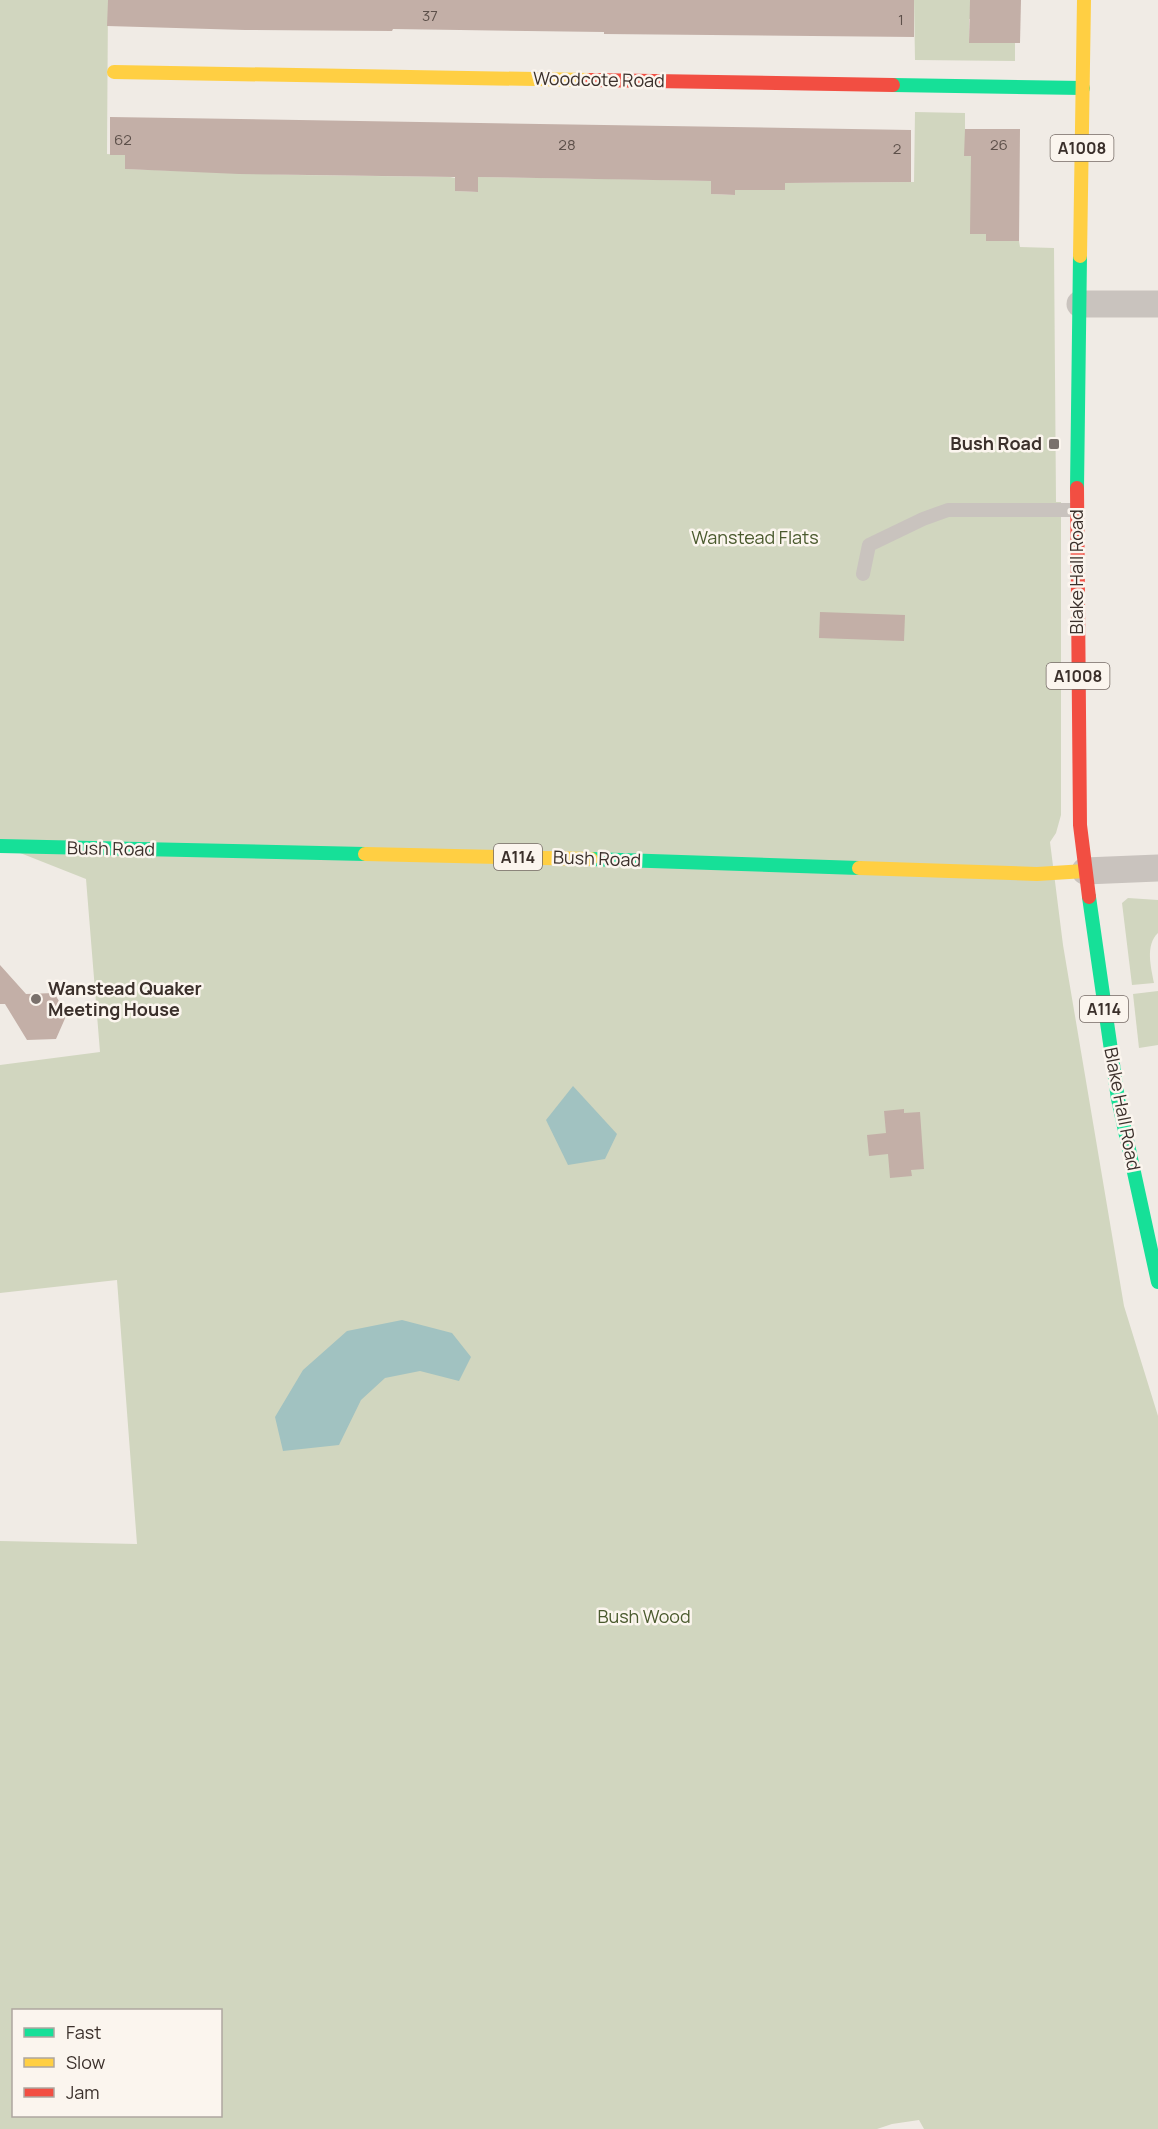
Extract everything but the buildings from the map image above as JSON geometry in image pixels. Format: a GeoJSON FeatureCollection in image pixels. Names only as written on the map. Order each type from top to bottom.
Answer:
{"type":"FeatureCollection","features":[{"type":"Feature","properties":{"kind":"main road","name":"Blake Hall Road"},"geometry":{"type":"LineString","coordinates":[[1083,0],[1077,510],[1080,825],[1118,1099],[1158,1282]]}},
{"type":"Feature","properties":{"kind":"main road","name":"Woodcote Road"},"geometry":{"type":"LineString","coordinates":[[114,72],[1083,88]]}},
{"type":"Feature","properties":{"kind":"main road","name":"Bush Road"},"geometry":{"type":"LineString","coordinates":[[0,846],[598,859],[1037,874],[1085,871]]}},
{"type":"Feature","properties":{"kind":"street"},"geometry":{"type":"LineString","coordinates":[[1080,304],[1158,304]]}},
{"type":"Feature","properties":{"kind":"street"},"geometry":{"type":"LineString","coordinates":[[1085,871],[1158,868]]}},
{"type":"Feature","properties":{"kind":"lane"},"geometry":{"type":"LineString","coordinates":[[863,574],[869,545],[923,519],[948,510],[1077,510]]}},
{"type":"Feature","properties":{"kind":"green space","name":"Bush Wood"},"geometry":{"type":"Polygon","coordinates":[[[0,0],[108,0],[107,154],[125,155],[125,169],[450,177],[455,178],[455,191],[478,192],[478,177],[603,179],[608,158],[608,179],[711,181],[711,194],[734,195],[735,181],[761,182],[761,190],[785,190],[785,183],[914,182],[915,112],[965,113],[965,156],[971,156],[971,234],[986,234],[987,241],[1019,241],[1020,247],[1054,248],[1056,502],[1061,502],[1061,815],[1056,833],[1050,842],[1063,945],[1124,1306],[1158,1416],[1158,2129],[924,2129],[919,2120],[877,2129],[0,2129],[0,1541],[137,1544],[117,1280],[0,1293],[0,1065],[100,1052],[86,879],[0,845],[0,0]]]}},
{"type":"Feature","properties":{"kind":"green space"},"geometry":{"type":"Polygon","coordinates":[[[914,0],[970,0],[970,8],[983,8],[983,18],[969,19],[969,43],[1015,43],[1015,61],[915,60],[914,0]]]}},
{"type":"Feature","properties":{"kind":"green space"},"geometry":{"type":"Polygon","coordinates":[[[1128,898],[1158,900],[1158,933],[1150,950],[1154,983],[1132,985],[1122,903],[1128,898]]]}},
{"type":"Feature","properties":{"kind":"green space"},"geometry":{"type":"Polygon","coordinates":[[[1158,991],[1158,1045],[1139,1048],[1133,994],[1158,991]]]}},
{"type":"Feature","properties":{"kind":"water"},"geometry":{"type":"Polygon","coordinates":[[[573,1086],[617,1134],[605,1159],[568,1165],[546,1120],[573,1086]]]}},
{"type":"Feature","properties":{"kind":"water"},"geometry":{"type":"Polygon","coordinates":[[[402,1320],[452,1333],[471,1357],[459,1381],[420,1371],[385,1378],[361,1400],[339,1445],[283,1451],[275,1417],[303,1370],[347,1331],[402,1320]]]}},
{"type":"Feature","properties":{"kind":"traffic: fast"},"geometry":{"type":"LineString","coordinates":[[893,85],[1083,88]]}},
{"type":"Feature","properties":{"kind":"traffic: fast"},"geometry":{"type":"LineString","coordinates":[[1077,488],[1080,256]]}},
{"type":"Feature","properties":{"kind":"traffic: fast"},"geometry":{"type":"LineString","coordinates":[[0,846],[365,854]]}},
{"type":"Feature","properties":{"kind":"traffic: fast"},"geometry":{"type":"LineString","coordinates":[[591,859],[859,868]]}},
{"type":"Feature","properties":{"kind":"traffic: fast"},"geometry":{"type":"LineString","coordinates":[[1089,897],[1118,1099],[1158,1282]]}},
{"type":"Feature","properties":{"kind":"traffic: slow"},"geometry":{"type":"LineString","coordinates":[[1080,256],[1084,0]]}},
{"type":"Feature","properties":{"kind":"traffic: slow"},"geometry":{"type":"LineString","coordinates":[[114,72],[590,80]]}},
{"type":"Feature","properties":{"kind":"traffic: slow"},"geometry":{"type":"LineString","coordinates":[[365,854],[591,859]]}},
{"type":"Feature","properties":{"kind":"traffic: slow"},"geometry":{"type":"LineString","coordinates":[[859,868],[1037,874],[1085,871]]}},
{"type":"Feature","properties":{"kind":"traffic: jam"},"geometry":{"type":"LineString","coordinates":[[590,80],[893,85]]}},
{"type":"Feature","properties":{"kind":"traffic: jam"},"geometry":{"type":"LineString","coordinates":[[1077,488],[1080,825],[1089,897]]}},
{"type":"Feature","properties":{"kind":"place","name":"Bush Road"},"geometry":{"type":"Point","coordinates":[1054,444]}},
{"type":"Feature","properties":{"kind":"place","name":"Wanstead Quaker Meeting House"},"geometry":{"type":"Point","coordinates":[36,999]}},
{"type":"Feature","properties":{"kind":"park label","name":"Wanstead Flats"},"geometry":{"type":"Point","coordinates":[755,538]}}]}
